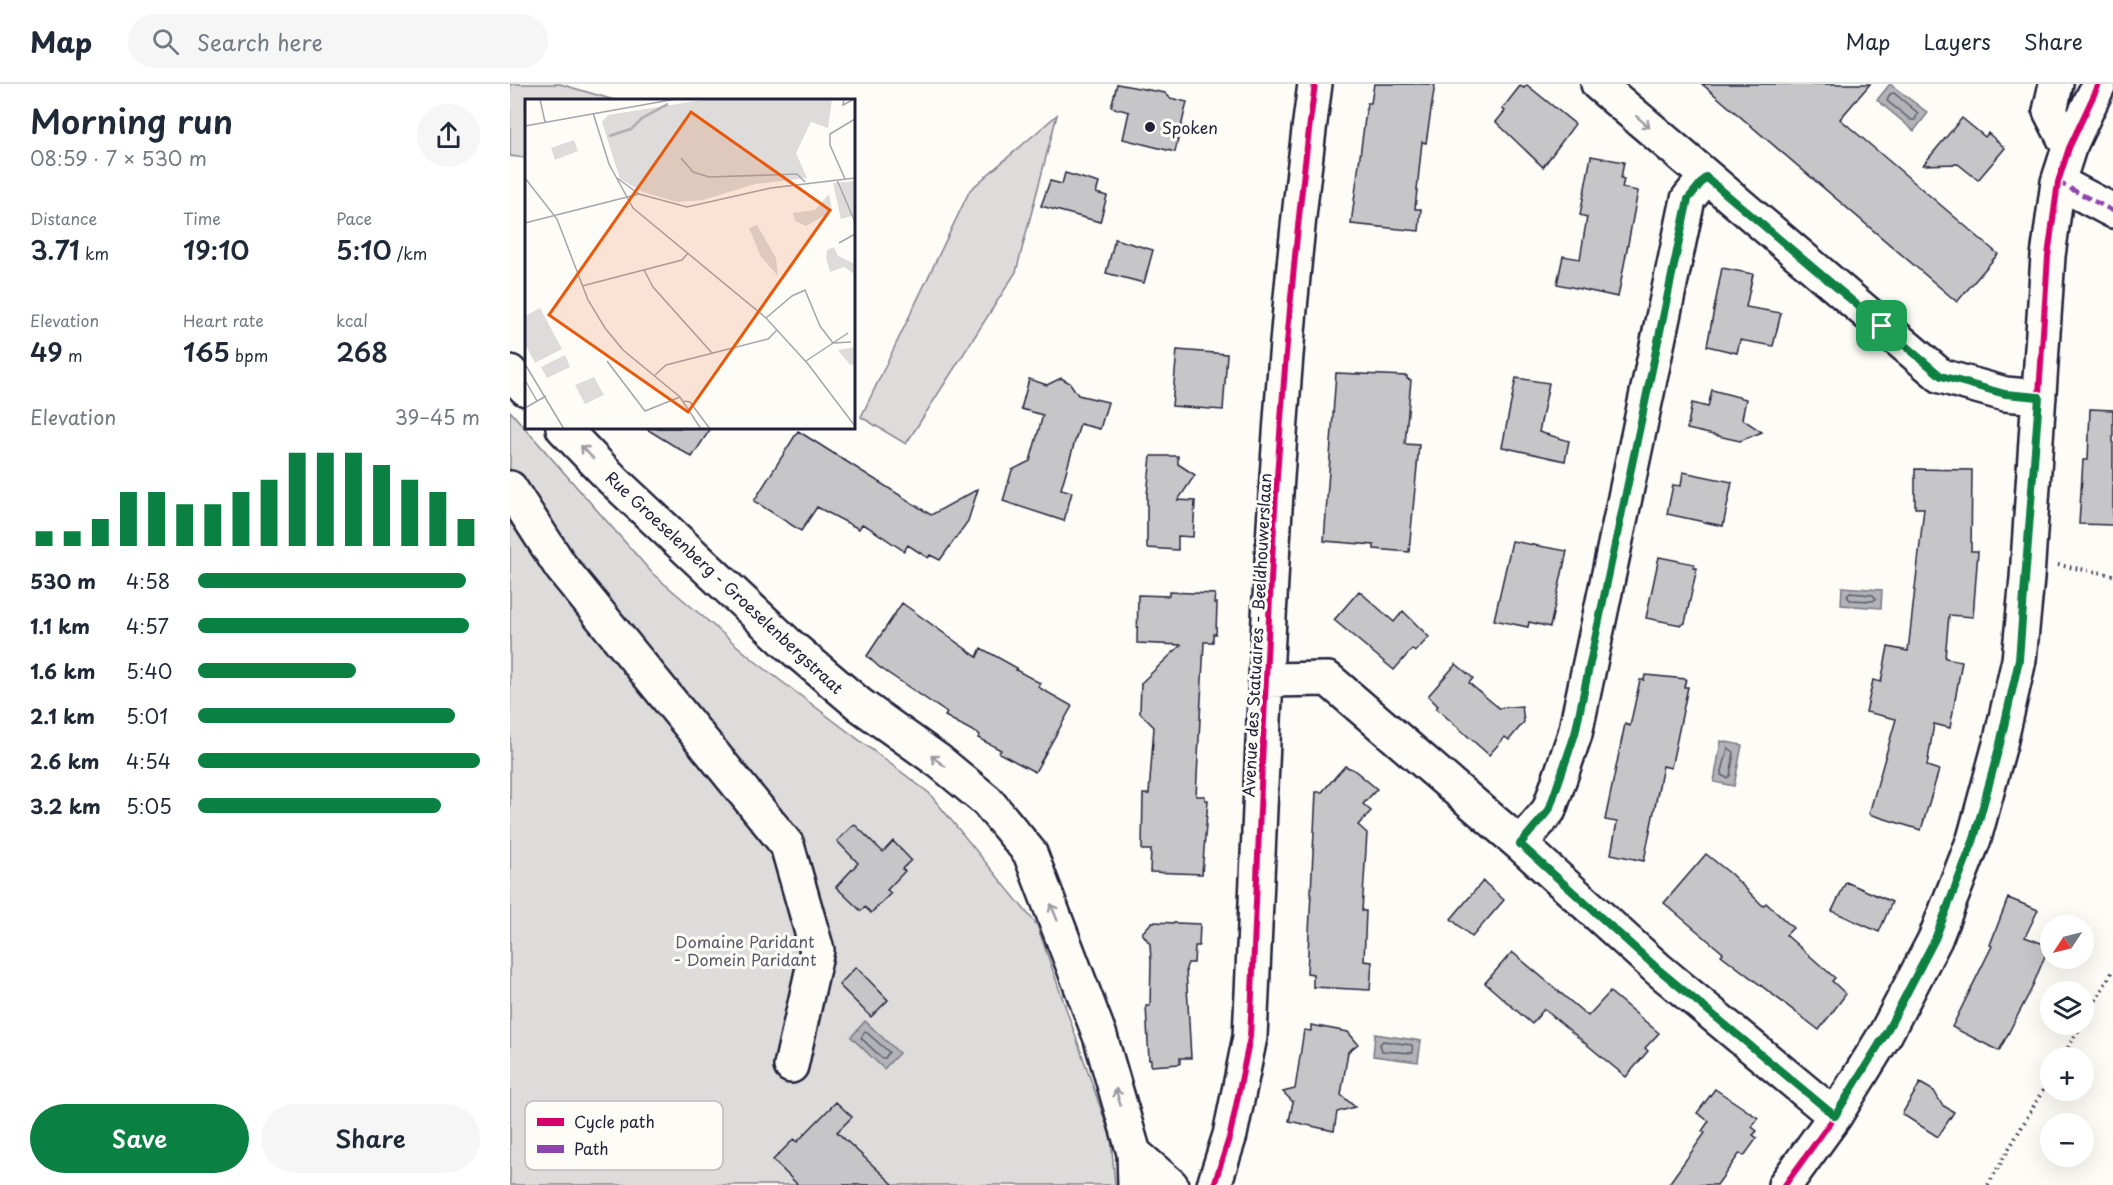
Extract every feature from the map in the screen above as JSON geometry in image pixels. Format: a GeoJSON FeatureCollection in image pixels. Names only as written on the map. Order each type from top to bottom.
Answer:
{"type":"FeatureCollection","features":[{"type":"Feature","properties":{"kind":"street","name":"Avenue des Statuaires - Beeldhouwerslaan"},"geometry":{"type":"LineString","coordinates":[[1214,1185],[1230,1136],[1250,1036],[1280,406],[1315,84]]}},
{"type":"Feature","properties":{"kind":"street"},"geometry":{"type":"LineString","coordinates":[[1598,84],[1941,376],[2005,394],[2039,397]]}},
{"type":"Feature","properties":{"kind":"street"},"geometry":{"type":"LineString","coordinates":[[2056,84],[2050,111],[2069,148]]}},
{"type":"Feature","properties":{"kind":"street"},"geometry":{"type":"LineString","coordinates":[[1785,1185],[1835,1116],[1886,1033],[1939,928],[1974,839],[2000,744],[2019,660],[2048,256],[2058,182],[2069,148],[2099,84]]}},
{"type":"Feature","properties":{"kind":"street"},"geometry":{"type":"LineString","coordinates":[[1520,844],[1549,810],[1575,734],[1688,199],[1706,177]]}},
{"type":"Feature","properties":{"kind":"street"},"geometry":{"type":"LineString","coordinates":[[2058,182],[2113,211]]}},
{"type":"Feature","properties":{"kind":"street"},"geometry":{"type":"LineString","coordinates":[[510,372],[525,388]]}},
{"type":"Feature","properties":{"kind":"street","name":"Rue Groeselenberg - Groeselenbergstraat"},"geometry":{"type":"LineString","coordinates":[[564,429],[613,480],[788,644],[860,705],[940,762],[987,801],[1023,845],[1061,929],[1100,1036],[1134,1153],[1135,1185]]}},
{"type":"Feature","properties":{"kind":"street"},"geometry":{"type":"LineString","coordinates":[[510,488],[561,567],[787,845],[817,950],[791,1066]]}},
{"type":"Feature","properties":{"kind":"street"},"geometry":{"type":"LineString","coordinates":[[1267,680],[1328,679],[1520,844],[1658,969],[1835,1116]]}},
{"type":"Feature","properties":{"kind":"street"},"geometry":{"type":"LineString","coordinates":[[1134,1153],[1171,1185]]}},
{"type":"Feature","properties":{"kind":"path"},"geometry":{"type":"LineString","coordinates":[[2051,558],[2056,565],[2113,576]]}},
{"type":"Feature","properties":{"kind":"path"},"geometry":{"type":"LineString","coordinates":[[2094,1004],[2113,970]]}},
{"type":"Feature","properties":{"kind":"path"},"geometry":{"type":"LineString","coordinates":[[1988,1185],[2040,1095]]}},
{"type":"Feature","properties":{"kind":"green space"},"geometry":{"type":"Polygon","coordinates":[[[510,84],[560,84],[611,99],[525,99],[525,158],[510,156],[510,84]]]}},
{"type":"Feature","properties":{"kind":"green space"},"geometry":{"type":"Polygon","coordinates":[[[1057,115],[1016,272],[906,444],[861,417],[970,190],[1057,115]]]}},
{"type":"Feature","properties":{"kind":"green space","name":"Domaine Paridant - Domein Paridant"},"geometry":{"type":"Polygon","coordinates":[[[510,411],[653,574],[756,662],[929,793],[1037,925],[1111,1138],[1115,1185],[510,1185],[510,411]]]}},
{"type":"Feature","properties":{"kind":"water"},"geometry":{"type":"Polygon","coordinates":[[[1890,84],[1928,113],[1914,131],[1877,100],[1890,84]]]}},
{"type":"Feature","properties":{"kind":"water"},"geometry":{"type":"Polygon","coordinates":[[[1842,587],[1882,590],[1881,608],[1841,605],[1842,587]]]}},
{"type":"Feature","properties":{"kind":"water"},"geometry":{"type":"Polygon","coordinates":[[[1721,741],[1742,745],[1734,786],[1714,782],[1721,741]]]}},
{"type":"Feature","properties":{"kind":"water"},"geometry":{"type":"Polygon","coordinates":[[[865,1021],[899,1053],[884,1069],[851,1037],[865,1021]]]}},
{"type":"Feature","properties":{"kind":"water"},"geometry":{"type":"Polygon","coordinates":[[[1375,1034],[1421,1041],[1418,1062],[1373,1056],[1375,1034]]]}},
{"type":"Feature","properties":{"kind":"building"},"geometry":{"type":"Polygon","coordinates":[[[1117,84],[1165,93],[1170,98],[1187,102],[1175,152],[1123,139],[1129,112],[1111,107],[1117,84]]]}},
{"type":"Feature","properties":{"kind":"building"},"geometry":{"type":"Polygon","coordinates":[[[1374,84],[1435,84],[1426,143],[1422,142],[1415,209],[1421,209],[1419,231],[1351,224],[1367,103],[1371,103],[1374,84]]]}},
{"type":"Feature","properties":{"kind":"building"},"geometry":{"type":"Polygon","coordinates":[[[1702,84],[1870,84],[1840,119],[1998,254],[1957,302],[1702,84]]]}},
{"type":"Feature","properties":{"kind":"building"},"geometry":{"type":"Polygon","coordinates":[[[1527,85],[1575,124],[1543,167],[1496,122],[1505,111],[1502,109],[1520,86],[1524,88],[1527,85]]]}},
{"type":"Feature","properties":{"kind":"building"},"geometry":{"type":"Polygon","coordinates":[[[1962,118],[1985,137],[1988,133],[2005,148],[1978,180],[1958,164],[1923,165],[1962,118]]]}},
{"type":"Feature","properties":{"kind":"building"},"geometry":{"type":"Polygon","coordinates":[[[1591,156],[1624,162],[1622,188],[1638,191],[1618,297],[1557,284],[1563,256],[1580,259],[1587,217],[1580,215],[1591,156]]]}},
{"type":"Feature","properties":{"kind":"building"},"geometry":{"type":"Polygon","coordinates":[[[1065,173],[1099,183],[1096,193],[1107,196],[1100,222],[1041,206],[1050,181],[1062,184],[1065,173]]]}},
{"type":"Feature","properties":{"kind":"building"},"geometry":{"type":"Polygon","coordinates":[[[1115,239],[1153,250],[1144,283],[1106,273],[1115,239]]]}},
{"type":"Feature","properties":{"kind":"building"},"geometry":{"type":"Polygon","coordinates":[[[1722,268],[1753,274],[1746,307],[1781,313],[1773,346],[1740,340],[1737,353],[1707,346],[1722,268]]]}},
{"type":"Feature","properties":{"kind":"building"},"geometry":{"type":"Polygon","coordinates":[[[1177,350],[1227,354],[1223,410],[1172,406],[1177,350]]]}},
{"type":"Feature","properties":{"kind":"building"},"geometry":{"type":"Polygon","coordinates":[[[1336,373],[1407,376],[1407,379],[1411,380],[1405,444],[1419,445],[1409,552],[1374,549],[1374,545],[1324,541],[1336,373]]]}},
{"type":"Feature","properties":{"kind":"building"},"geometry":{"type":"Polygon","coordinates":[[[1061,378],[1070,383],[1078,395],[1108,402],[1100,429],[1080,424],[1061,489],[1072,492],[1064,521],[1003,501],[1012,470],[1030,461],[1043,415],[1021,409],[1029,379],[1047,385],[1061,378]]]}},
{"type":"Feature","properties":{"kind":"building"},"geometry":{"type":"Polygon","coordinates":[[[1516,378],[1549,383],[1539,432],[1569,441],[1565,461],[1502,447],[1516,378]]]}},
{"type":"Feature","properties":{"kind":"building"},"geometry":{"type":"Polygon","coordinates":[[[1712,390],[1746,399],[1742,419],[1762,432],[1740,441],[1687,429],[1692,403],[1708,407],[1712,390]]]}},
{"type":"Feature","properties":{"kind":"building"},"geometry":{"type":"Polygon","coordinates":[[[2090,409],[2113,410],[2113,525],[2079,524],[2083,460],[2088,460],[2090,409]]]}},
{"type":"Feature","properties":{"kind":"building"},"geometry":{"type":"Polygon","coordinates":[[[647,429],[710,429],[692,457],[647,429]]]}},
{"type":"Feature","properties":{"kind":"building"},"geometry":{"type":"Polygon","coordinates":[[[798,431],[931,515],[978,489],[968,521],[940,560],[930,555],[928,558],[908,545],[904,551],[868,527],[862,524],[859,529],[817,507],[801,531],[754,501],[798,431]]]}},
{"type":"Feature","properties":{"kind":"building"},"geometry":{"type":"Polygon","coordinates":[[[1151,456],[1178,456],[1178,464],[1195,475],[1178,500],[1195,501],[1193,537],[1178,536],[1178,550],[1147,548],[1147,495],[1151,456]]]}},
{"type":"Feature","properties":{"kind":"building"},"geometry":{"type":"Polygon","coordinates":[[[1915,469],[1972,470],[1971,551],[1978,551],[1973,617],[1949,615],[1945,658],[1962,661],[1950,728],[1934,724],[1927,766],[1939,770],[1921,830],[1869,814],[1896,719],[1866,712],[1873,680],[1881,682],[1888,647],[1908,651],[1924,508],[1915,508],[1915,469]]]}},
{"type":"Feature","properties":{"kind":"building"},"geometry":{"type":"Polygon","coordinates":[[[1683,472],[1732,482],[1723,526],[1667,514],[1673,485],[1681,486],[1683,472]]]}},
{"type":"Feature","properties":{"kind":"building"},"geometry":{"type":"Polygon","coordinates":[[[1512,541],[1567,551],[1550,627],[1529,622],[1528,627],[1494,620],[1512,541]]]}},
{"type":"Feature","properties":{"kind":"building"},"geometry":{"type":"Polygon","coordinates":[[[1659,557],[1694,564],[1693,568],[1697,568],[1685,623],[1681,625],[1646,618],[1659,557]]]}},
{"type":"Feature","properties":{"kind":"building"},"geometry":{"type":"Polygon","coordinates":[[[1359,591],[1394,622],[1403,611],[1429,637],[1415,652],[1412,649],[1394,670],[1334,620],[1359,591]]]}},
{"type":"Feature","properties":{"kind":"building"},"geometry":{"type":"Polygon","coordinates":[[[1169,592],[1215,594],[1214,603],[1217,603],[1216,634],[1213,634],[1213,642],[1204,642],[1196,796],[1205,796],[1205,800],[1208,800],[1202,874],[1150,872],[1151,850],[1142,850],[1143,794],[1149,794],[1154,727],[1140,713],[1141,683],[1181,645],[1137,643],[1138,595],[1169,596],[1169,592]]]}},
{"type":"Feature","properties":{"kind":"building"},"geometry":{"type":"Polygon","coordinates":[[[902,603],[977,657],[981,648],[1017,668],[1016,670],[1040,683],[1038,687],[1072,706],[1035,772],[999,753],[1001,750],[978,738],[980,735],[945,716],[947,713],[879,667],[867,656],[902,603]]]}},
{"type":"Feature","properties":{"kind":"building"},"geometry":{"type":"Polygon","coordinates":[[[1456,664],[1473,678],[1469,683],[1499,708],[1522,706],[1524,722],[1509,740],[1505,737],[1489,755],[1436,708],[1438,706],[1428,696],[1456,664]]]}},
{"type":"Feature","properties":{"kind":"building"},"geometry":{"type":"Polygon","coordinates":[[[1645,675],[1686,679],[1684,687],[1688,687],[1671,768],[1663,766],[1644,861],[1611,854],[1617,822],[1605,820],[1625,724],[1630,726],[1640,680],[1644,680],[1645,675]]]}},
{"type":"Feature","properties":{"kind":"building"},"geometry":{"type":"Polygon","coordinates":[[[1345,766],[1354,770],[1377,789],[1363,804],[1371,811],[1358,825],[1367,833],[1362,911],[1366,911],[1364,961],[1372,962],[1370,990],[1313,987],[1313,974],[1307,973],[1316,792],[1322,792],[1345,766]]]}},
{"type":"Feature","properties":{"kind":"building"},"geometry":{"type":"Polygon","coordinates":[[[854,824],[883,852],[893,841],[911,860],[902,869],[905,871],[887,890],[891,893],[871,913],[865,907],[861,911],[836,887],[858,863],[837,841],[854,824]]]}},
{"type":"Feature","properties":{"kind":"building"},"geometry":{"type":"Polygon","coordinates":[[[1706,854],[1731,874],[1763,906],[1766,903],[1793,928],[1786,935],[1835,978],[1832,981],[1846,994],[1819,1030],[1721,955],[1723,953],[1664,903],[1706,854]]]}},
{"type":"Feature","properties":{"kind":"building"},"geometry":{"type":"Polygon","coordinates":[[[1483,881],[1504,900],[1472,937],[1451,919],[1483,881]]]}},
{"type":"Feature","properties":{"kind":"building"},"geometry":{"type":"Polygon","coordinates":[[[1846,882],[1892,902],[1879,932],[1832,911],[1846,882]]]}},
{"type":"Feature","properties":{"kind":"building"},"geometry":{"type":"Polygon","coordinates":[[[2008,898],[2038,910],[2025,937],[2040,943],[2040,968],[1999,1051],[1952,1027],[1992,946],[1990,945],[2008,898]]]}},
{"type":"Feature","properties":{"kind":"building"},"geometry":{"type":"Polygon","coordinates":[[[1152,922],[1200,924],[1199,946],[1195,946],[1194,963],[1188,963],[1186,968],[1191,1058],[1180,1058],[1180,1064],[1151,1066],[1151,1060],[1149,1060],[1146,1006],[1150,1006],[1151,962],[1150,944],[1142,933],[1152,922]]]}},
{"type":"Feature","properties":{"kind":"building"},"geometry":{"type":"Polygon","coordinates":[[[1512,952],[1588,1016],[1610,992],[1659,1033],[1645,1048],[1648,1051],[1626,1077],[1544,1009],[1532,1024],[1485,983],[1512,952]]]}},
{"type":"Feature","properties":{"kind":"building"},"geometry":{"type":"Polygon","coordinates":[[[856,967],[888,1000],[871,1017],[839,985],[856,967]]]}},
{"type":"Feature","properties":{"kind":"building"},"geometry":{"type":"Polygon","coordinates":[[[1311,1025],[1348,1032],[1358,1044],[1348,1052],[1341,1095],[1355,1107],[1337,1112],[1334,1131],[1289,1121],[1293,1102],[1283,1092],[1295,1089],[1304,1030],[1311,1031],[1311,1025]]]}},
{"type":"Feature","properties":{"kind":"building"},"geometry":{"type":"Polygon","coordinates":[[[1920,1083],[1934,1091],[1942,1105],[1954,1112],[1938,1137],[1902,1114],[1920,1083]]]}},
{"type":"Feature","properties":{"kind":"building"},"geometry":{"type":"Polygon","coordinates":[[[1715,1089],[1758,1118],[1752,1127],[1757,1131],[1753,1135],[1757,1138],[1744,1156],[1740,1153],[1717,1185],[1668,1185],[1705,1133],[1702,1131],[1709,1121],[1697,1113],[1715,1089]]]}},
{"type":"Feature","properties":{"kind":"building"},"geometry":{"type":"Polygon","coordinates":[[[836,1102],[852,1117],[837,1132],[894,1185],[798,1185],[773,1160],[794,1139],[797,1142],[836,1102]]]}},
{"type":"Feature","properties":{"kind":"marked path"},"geometry":{"type":"LineString","coordinates":[[2058,182],[2113,211]]}},
{"type":"Feature","properties":{"kind":"cycle path"},"geometry":{"type":"LineString","coordinates":[[1214,1185],[1230,1135],[1250,1037],[1279,441],[1300,203],[1315,84]]}},
{"type":"Feature","properties":{"kind":"cycle path"},"geometry":{"type":"LineString","coordinates":[[1785,1185],[1835,1116],[1886,1033],[1935,939],[1974,839],[2000,744],[2019,660],[2027,578],[2048,256],[2058,182],[2069,148],[2099,84]]}},
{"type":"Feature","properties":{"kind":"place","name":"Spoken"},"geometry":{"type":"Point","coordinates":[1150,127]}},
{"type":"Feature","properties":{"kind":"route"},"geometry":{"type":"LineString","coordinates":[[1706,177],[1882,326],[1941,376],[2005,394],[2039,397],[2019,660],[2000,744],[1974,839],[1935,939],[1886,1033],[1835,1116],[1658,969],[1520,844],[1549,810],[1575,734],[1688,199],[1706,177]]}}]}
